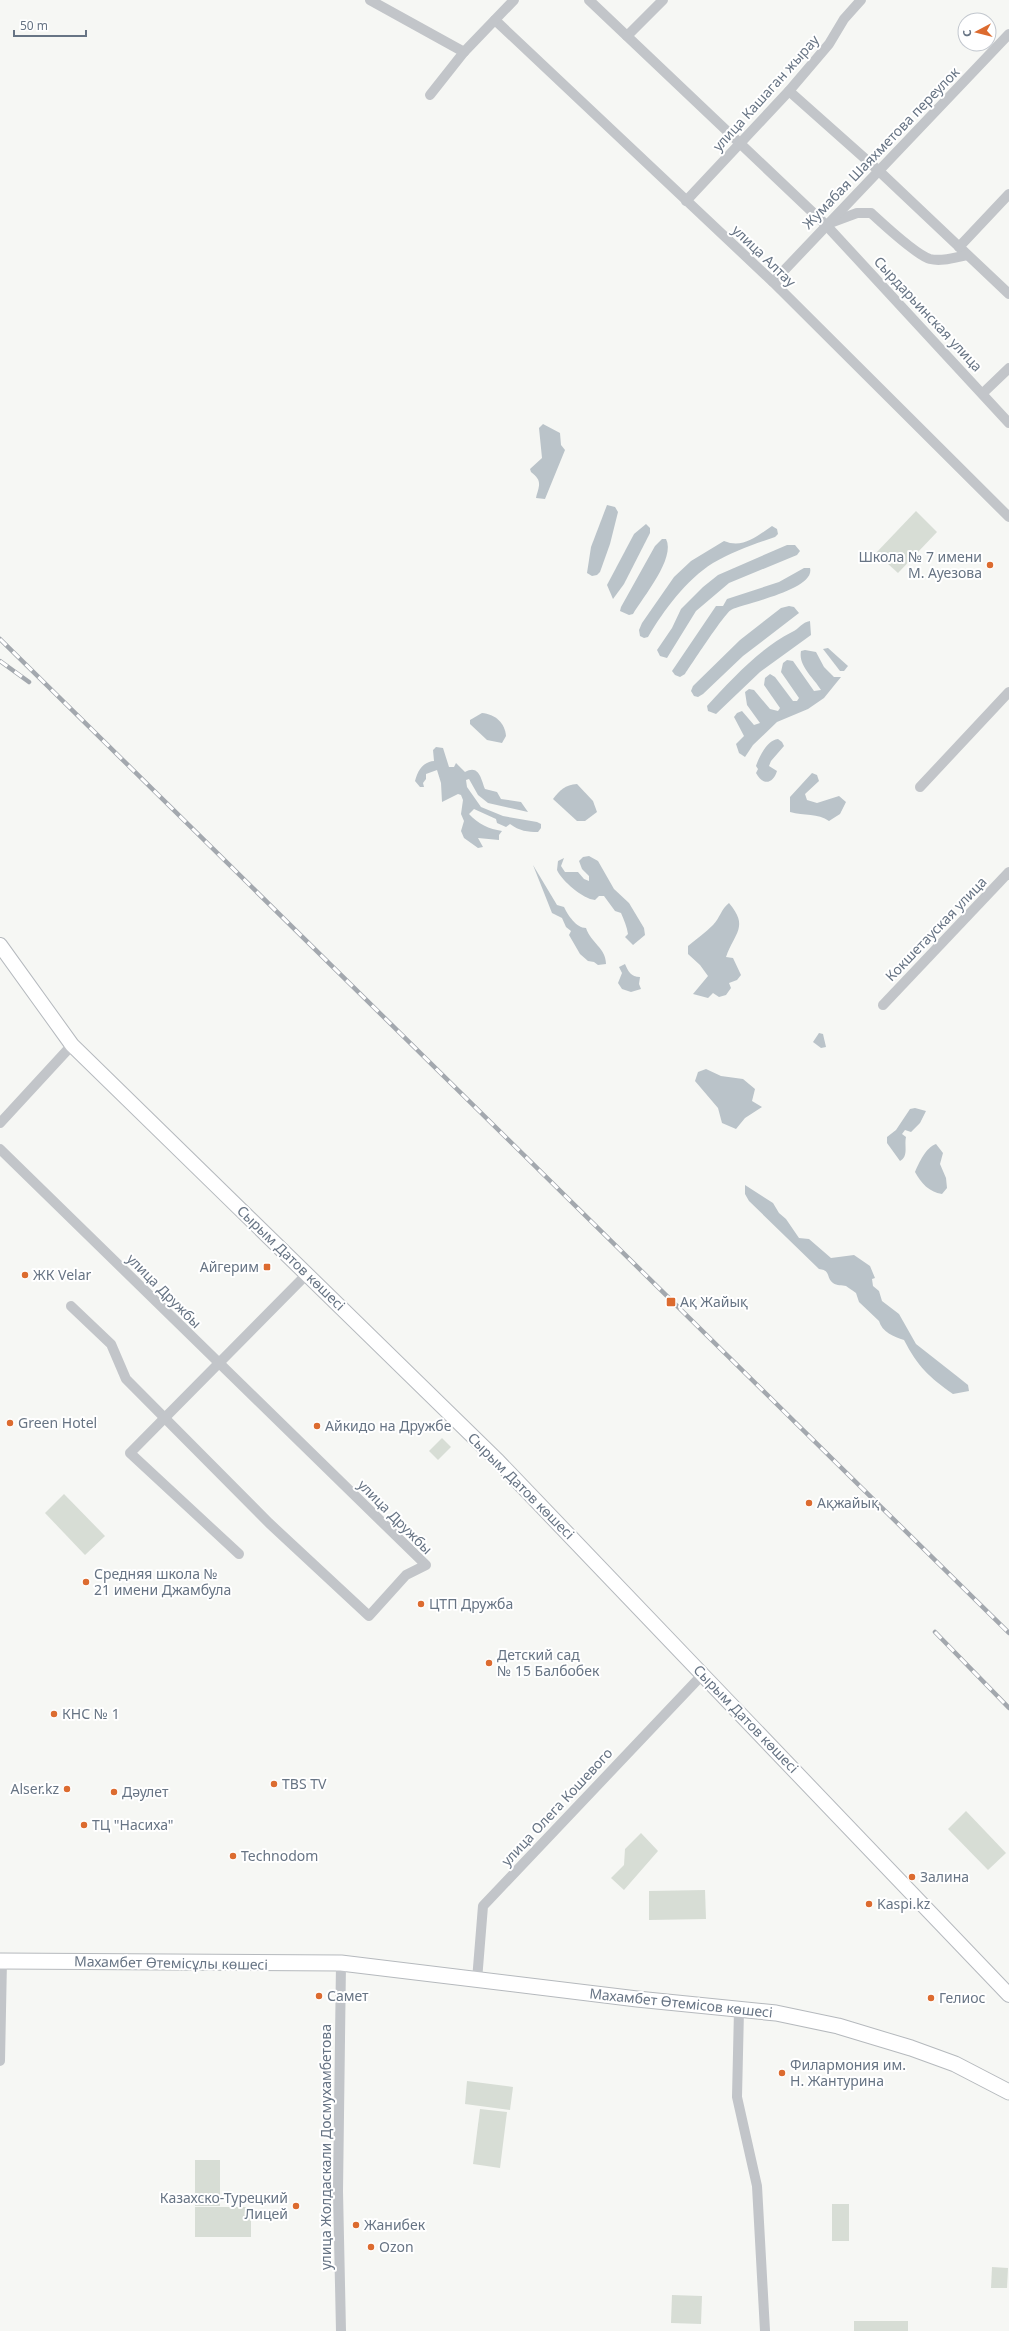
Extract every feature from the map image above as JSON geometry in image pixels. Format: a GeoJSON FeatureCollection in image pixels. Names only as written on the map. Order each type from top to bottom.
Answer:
{"type":"FeatureCollection","features":[{"type":"Feature","properties":{"kind":"main road","name":"Сырым Датов көшесі"},"geometry":{"type":"LineString","coordinates":[[0,945],[72,1045],[498,1461],[1009,1994]]}},
{"type":"Feature","properties":{"kind":"main road","name":"Махамбет Өтемісұлы көшесі"},"geometry":{"type":"LineString","coordinates":[[1,1961],[341,1963]]}},
{"type":"Feature","properties":{"kind":"main road","name":"Махамбет Өтемісов көшесі"},"geometry":{"type":"LineString","coordinates":[[341,1963],[803,2017],[838,2026],[955,2064],[1009,2092]]}},
{"type":"Feature","properties":{"kind":"street"},"geometry":{"type":"LineString","coordinates":[[370,0],[464,52]]}},
{"type":"Feature","properties":{"kind":"street"},"geometry":{"type":"LineString","coordinates":[[430,95],[464,52],[514,0]]}},
{"type":"Feature","properties":{"kind":"street"},"geometry":{"type":"LineString","coordinates":[[589,0],[826,225],[865,212],[871,214],[920,254],[930,259],[941,260],[968,255]]}},
{"type":"Feature","properties":{"kind":"street"},"geometry":{"type":"LineString","coordinates":[[627,36],[663,0]]}},
{"type":"Feature","properties":{"kind":"street","name":"улица Кашаган жырау"},"geometry":{"type":"LineString","coordinates":[[686,201],[740,144],[829,44],[844,19],[861,0]]}},
{"type":"Feature","properties":{"kind":"street","name":"улица Алтау"},"geometry":{"type":"LineString","coordinates":[[495,20],[773,282],[1009,517]]}},
{"type":"Feature","properties":{"kind":"street","name":"Жумабая Шаяхметова переулок"},"geometry":{"type":"LineString","coordinates":[[773,282],[1009,34]]}},
{"type":"Feature","properties":{"kind":"street"},"geometry":{"type":"LineString","coordinates":[[788,91],[879,171],[1009,294]]}},
{"type":"Feature","properties":{"kind":"street"},"geometry":{"type":"LineString","coordinates":[[959,247],[1009,194]]}},
{"type":"Feature","properties":{"kind":"street","name":"Сырдарьинская улица"},"geometry":{"type":"LineString","coordinates":[[826,225],[983,393],[1009,423]]}},
{"type":"Feature","properties":{"kind":"street"},"geometry":{"type":"LineString","coordinates":[[983,393],[1009,368]]}},
{"type":"Feature","properties":{"kind":"street"},"geometry":{"type":"LineString","coordinates":[[920,787],[1009,692]]}},
{"type":"Feature","properties":{"kind":"street","name":"Кокшетауская улица"},"geometry":{"type":"LineString","coordinates":[[883,1005],[1009,872]]}},
{"type":"Feature","properties":{"kind":"street"},"geometry":{"type":"LineString","coordinates":[[0,1123],[72,1045]]}},
{"type":"Feature","properties":{"kind":"street","name":"улица Дружбы"},"geometry":{"type":"LineString","coordinates":[[0,1149],[218,1364],[426,1565],[406,1575],[369,1616],[269,1522],[126,1379],[111,1344],[71,1306]]}},
{"type":"Feature","properties":{"kind":"street"},"geometry":{"type":"LineString","coordinates":[[239,1554],[130,1452],[166,1419],[307,1274]]}},
{"type":"Feature","properties":{"kind":"street","name":"улица Олега Кошевого"},"geometry":{"type":"LineString","coordinates":[[477,1980],[483,1906],[703,1674]]}},
{"type":"Feature","properties":{"kind":"street"},"geometry":{"type":"LineString","coordinates":[[0,2061],[1,1961]]}},
{"type":"Feature","properties":{"kind":"street","name":"улица Жолдаскали Досмухамбетова"},"geometry":{"type":"LineString","coordinates":[[341,1963],[341,2110],[338,2168],[341,2331]]}},
{"type":"Feature","properties":{"kind":"street"},"geometry":{"type":"LineString","coordinates":[[739,2010],[737,2097],[757,2186],[764,2331]]}},
{"type":"Feature","properties":{"kind":"shaded area"},"geometry":{"type":"Polygon","coordinates":[[[543,424],[560,433],[561,445],[565,450],[545,499],[536,498],[539,481],[530,469],[542,458],[539,428],[543,424]]]}},
{"type":"Feature","properties":{"kind":"shaded area"},"geometry":{"type":"Polygon","coordinates":[[[607,505],[615,507],[618,512],[610,544],[600,572],[597,575],[592,576],[587,573],[591,547],[607,505]]]}},
{"type":"Feature","properties":{"kind":"shaded area"},"geometry":{"type":"Polygon","coordinates":[[[916,511],[937,532],[898,573],[876,553],[916,511]]]}},
{"type":"Feature","properties":{"kind":"shaded area"},"geometry":{"type":"Polygon","coordinates":[[[646,524],[650,528],[650,533],[624,584],[613,599],[607,585],[634,534],[646,524]]]}},
{"type":"Feature","properties":{"kind":"shaded area"},"geometry":{"type":"Polygon","coordinates":[[[772,526],[777,529],[778,534],[775,537],[728,555],[703,570],[676,596],[648,637],[644,638],[640,636],[639,630],[642,623],[674,577],[691,561],[724,541],[731,543],[744,542],[750,540],[772,526]]]}},
{"type":"Feature","properties":{"kind":"shaded area"},"geometry":{"type":"Polygon","coordinates":[[[662,539],[666,539],[668,547],[663,567],[633,614],[629,615],[620,611],[655,546],[662,539]]]}},
{"type":"Feature","properties":{"kind":"shaded area"},"geometry":{"type":"Polygon","coordinates":[[[787,545],[795,545],[800,551],[797,555],[729,583],[696,611],[667,658],[660,656],[657,650],[672,628],[681,609],[703,587],[718,575],[787,545]]]}},
{"type":"Feature","properties":{"kind":"shaded area"},"geometry":{"type":"Polygon","coordinates":[[[804,568],[810,568],[809,576],[802,583],[778,595],[731,610],[715,629],[685,674],[680,677],[675,675],[672,671],[716,606],[723,606],[727,599],[779,582],[804,568]]]}},
{"type":"Feature","properties":{"kind":"shaded area"},"geometry":{"type":"Polygon","coordinates":[[[789,606],[794,607],[799,613],[743,656],[703,694],[698,697],[694,696],[691,691],[693,686],[740,640],[781,608],[789,606]]]}},
{"type":"Feature","properties":{"kind":"shaded area"},"geometry":{"type":"Polygon","coordinates":[[[810,621],[811,635],[760,672],[716,714],[708,711],[707,706],[736,675],[757,656],[780,639],[810,621]]]}},
{"type":"Feature","properties":{"kind":"shaded area"},"geometry":{"type":"Polygon","coordinates":[[[828,648],[848,666],[844,671],[840,671],[823,649],[828,648]]]}},
{"type":"Feature","properties":{"kind":"shaded area"},"geometry":{"type":"Polygon","coordinates":[[[805,650],[816,652],[824,667],[834,677],[841,677],[824,698],[808,709],[777,722],[753,745],[745,757],[739,753],[736,744],[744,736],[734,717],[737,713],[742,711],[754,725],[760,723],[747,705],[745,692],[749,689],[754,690],[770,709],[778,711],[780,708],[764,685],[765,678],[770,674],[775,677],[793,701],[797,701],[799,698],[781,672],[783,663],[787,660],[793,661],[814,691],[821,690],[807,672],[802,662],[801,651],[805,650]]]}},
{"type":"Feature","properties":{"kind":"shaded area"},"geometry":{"type":"Polygon","coordinates":[[[482,713],[495,717],[504,727],[506,736],[502,743],[487,740],[470,724],[470,720],[482,713]]]}},
{"type":"Feature","properties":{"kind":"shaded area"},"geometry":{"type":"Polygon","coordinates":[[[778,739],[784,746],[771,761],[769,766],[777,771],[773,779],[765,782],[756,773],[758,769],[756,766],[761,754],[770,742],[778,739]]]}},
{"type":"Feature","properties":{"kind":"shaded area"},"geometry":{"type":"Polygon","coordinates":[[[436,747],[443,748],[449,767],[454,767],[456,763],[465,772],[470,770],[476,771],[481,777],[485,789],[497,792],[501,799],[521,802],[528,812],[488,803],[478,795],[469,779],[466,780],[467,787],[481,807],[503,816],[537,822],[541,824],[541,828],[538,832],[524,831],[510,824],[506,827],[497,823],[496,819],[474,809],[469,814],[476,821],[493,829],[502,831],[499,835],[499,840],[478,838],[483,847],[478,848],[464,838],[461,831],[464,821],[461,814],[463,800],[461,795],[458,794],[442,802],[441,783],[437,770],[426,774],[426,779],[423,783],[424,787],[420,787],[415,781],[422,767],[427,763],[434,761],[433,750],[436,747]]]}},
{"type":"Feature","properties":{"kind":"shaded area"},"geometry":{"type":"Polygon","coordinates":[[[812,773],[817,775],[819,781],[805,794],[807,800],[817,803],[839,796],[846,802],[840,814],[829,821],[825,818],[790,812],[790,797],[812,773]]]}},
{"type":"Feature","properties":{"kind":"shaded area"},"geometry":{"type":"Polygon","coordinates":[[[577,784],[593,801],[597,812],[585,821],[577,821],[553,799],[563,788],[577,784]]]}},
{"type":"Feature","properties":{"kind":"shaded area"},"geometry":{"type":"Polygon","coordinates":[[[589,856],[598,861],[614,889],[629,903],[644,928],[645,935],[633,945],[625,937],[628,934],[621,913],[615,911],[604,896],[599,896],[595,900],[579,893],[563,879],[557,870],[558,861],[564,858],[561,866],[565,872],[578,872],[584,879],[589,881],[589,876],[582,869],[579,861],[583,857],[589,856]]]}},
{"type":"Feature","properties":{"kind":"shaded area"},"geometry":{"type":"Polygon","coordinates":[[[533,865],[557,905],[564,907],[570,917],[579,926],[586,928],[591,938],[604,954],[606,964],[598,965],[594,962],[588,961],[580,954],[569,935],[571,931],[566,927],[562,918],[552,913],[533,865]]]}},
{"type":"Feature","properties":{"kind":"shaded area"},"geometry":{"type":"Polygon","coordinates":[[[729,903],[735,911],[739,924],[738,930],[726,957],[733,958],[741,975],[737,980],[729,983],[731,988],[726,995],[719,997],[713,993],[708,998],[693,994],[708,976],[700,965],[688,954],[688,946],[713,925],[729,903]]]}},
{"type":"Feature","properties":{"kind":"shaded area"},"geometry":{"type":"Polygon","coordinates":[[[625,964],[632,975],[640,977],[639,984],[641,989],[631,992],[622,989],[618,983],[622,973],[619,967],[625,964]]]}},
{"type":"Feature","properties":{"kind":"shaded area"},"geometry":{"type":"Polygon","coordinates":[[[819,1033],[823,1034],[826,1047],[821,1048],[813,1042],[819,1033]]]}},
{"type":"Feature","properties":{"kind":"shaded area"},"geometry":{"type":"Polygon","coordinates":[[[706,1069],[721,1076],[743,1079],[755,1089],[752,1101],[762,1107],[745,1118],[736,1129],[722,1123],[718,1108],[695,1081],[698,1072],[706,1069]]]}},
{"type":"Feature","properties":{"kind":"shaded area"},"geometry":{"type":"Polygon","coordinates":[[[915,1108],[926,1111],[920,1123],[911,1132],[905,1130],[902,1134],[906,1137],[906,1150],[903,1159],[900,1161],[887,1143],[887,1137],[896,1130],[910,1109],[915,1108]]]}},
{"type":"Feature","properties":{"kind":"shaded area"},"geometry":{"type":"Polygon","coordinates":[[[936,1144],[943,1153],[940,1164],[946,1178],[947,1188],[942,1194],[929,1189],[920,1180],[915,1172],[929,1148],[936,1144]]]}},
{"type":"Feature","properties":{"kind":"shaded area"},"geometry":{"type":"Polygon","coordinates":[[[745,1185],[773,1203],[799,1238],[809,1239],[831,1258],[854,1255],[870,1266],[875,1278],[872,1279],[873,1286],[879,1291],[882,1301],[899,1314],[916,1344],[968,1385],[969,1391],[953,1394],[931,1377],[919,1364],[904,1340],[892,1336],[886,1331],[879,1321],[859,1302],[856,1293],[846,1286],[833,1283],[825,1271],[819,1269],[749,1201],[745,1194],[745,1185]]]}},
{"type":"Feature","properties":{"kind":"shaded area"},"geometry":{"type":"Polygon","coordinates":[[[442,1438],[451,1447],[438,1460],[429,1451],[442,1438]]]}},
{"type":"Feature","properties":{"kind":"shaded area"},"geometry":{"type":"Polygon","coordinates":[[[64,1494],[105,1536],[85,1555],[45,1513],[64,1494]]]}},
{"type":"Feature","properties":{"kind":"shaded area"},"geometry":{"type":"Polygon","coordinates":[[[966,1811],[1006,1853],[988,1870],[948,1829],[966,1811]]]}},
{"type":"Feature","properties":{"kind":"shaded area"},"geometry":{"type":"Polygon","coordinates":[[[641,1833],[658,1851],[624,1890],[611,1878],[624,1865],[625,1849],[641,1833]]]}},
{"type":"Feature","properties":{"kind":"shaded area"},"geometry":{"type":"Polygon","coordinates":[[[705,1890],[706,1919],[649,1920],[649,1891],[705,1890]]]}},
{"type":"Feature","properties":{"kind":"shaded area"},"geometry":{"type":"Polygon","coordinates":[[[467,2081],[513,2087],[510,2110],[465,2104],[467,2081]]]}},
{"type":"Feature","properties":{"kind":"shaded area"},"geometry":{"type":"Polygon","coordinates":[[[480,2109],[507,2112],[500,2168],[473,2164],[480,2109]]]}},
{"type":"Feature","properties":{"kind":"shaded area"},"geometry":{"type":"Polygon","coordinates":[[[195,2160],[220,2160],[220,2206],[195,2206],[195,2160]]]}},
{"type":"Feature","properties":{"kind":"shaded area"},"geometry":{"type":"Polygon","coordinates":[[[832,2204],[849,2204],[849,2241],[832,2241],[832,2204]]]}},
{"type":"Feature","properties":{"kind":"shaded area"},"geometry":{"type":"Polygon","coordinates":[[[195,2207],[251,2207],[251,2237],[195,2237],[195,2207]]]}},
{"type":"Feature","properties":{"kind":"shaded area"},"geometry":{"type":"Polygon","coordinates":[[[992,2267],[1008,2268],[1007,2288],[991,2288],[992,2267]]]}},
{"type":"Feature","properties":{"kind":"shaded area"},"geometry":{"type":"Polygon","coordinates":[[[672,2295],[702,2296],[701,2324],[671,2323],[672,2295]]]}},
{"type":"Feature","properties":{"kind":"shaded area"},"geometry":{"type":"Polygon","coordinates":[[[854,2321],[908,2321],[908,2331],[854,2331],[854,2321]]]}},
{"type":"Feature","properties":{"kind":"railway"},"geometry":{"type":"LineString","coordinates":[[0,639],[1009,1633]]}},
{"type":"Feature","properties":{"kind":"railway"},"geometry":{"type":"LineString","coordinates":[[0,661],[29,682]]}},
{"type":"Feature","properties":{"kind":"railway"},"geometry":{"type":"LineString","coordinates":[[935,1632],[1009,1708]]}},
{"type":"Feature","properties":{"kind":"place","name":"Школа № 7 имени М. Ауезова"},"geometry":{"type":"Point","coordinates":[990,565]}},
{"type":"Feature","properties":{"kind":"place","name":"Айгерим"},"geometry":{"type":"Point","coordinates":[267,1267]}},
{"type":"Feature","properties":{"kind":"place","name":"ЖК Velar"},"geometry":{"type":"Point","coordinates":[25,1275]}},
{"type":"Feature","properties":{"kind":"place","name":"Ақ Жайық"},"geometry":{"type":"Point","coordinates":[671,1302]}},
{"type":"Feature","properties":{"kind":"place","name":"Green Hotel"},"geometry":{"type":"Point","coordinates":[10,1423]}},
{"type":"Feature","properties":{"kind":"place","name":"Айкидо на Дружбе"},"geometry":{"type":"Point","coordinates":[317,1426]}},
{"type":"Feature","properties":{"kind":"place","name":"Ақжайық"},"geometry":{"type":"Point","coordinates":[809,1503]}},
{"type":"Feature","properties":{"kind":"place","name":"Средняя школа № 21 имени Джамбула"},"geometry":{"type":"Point","coordinates":[86,1582]}},
{"type":"Feature","properties":{"kind":"place","name":"ЦТП Дружба"},"geometry":{"type":"Point","coordinates":[421,1604]}},
{"type":"Feature","properties":{"kind":"place","name":"Детский сад № 15 Балбобек"},"geometry":{"type":"Point","coordinates":[489,1663]}},
{"type":"Feature","properties":{"kind":"place","name":"КНС № 1"},"geometry":{"type":"Point","coordinates":[54,1714]}},
{"type":"Feature","properties":{"kind":"place","name":"TBS TV"},"geometry":{"type":"Point","coordinates":[274,1784]}},
{"type":"Feature","properties":{"kind":"place","name":"Alser.kz"},"geometry":{"type":"Point","coordinates":[67,1789]}},
{"type":"Feature","properties":{"kind":"place","name":"Дәулет"},"geometry":{"type":"Point","coordinates":[114,1792]}},
{"type":"Feature","properties":{"kind":"place","name":"ТЦ \"Насиха\""},"geometry":{"type":"Point","coordinates":[84,1825]}},
{"type":"Feature","properties":{"kind":"place","name":"Technodom"},"geometry":{"type":"Point","coordinates":[233,1856]}},
{"type":"Feature","properties":{"kind":"place","name":"Залина"},"geometry":{"type":"Point","coordinates":[912,1877]}},
{"type":"Feature","properties":{"kind":"place","name":"Kaspi.kz"},"geometry":{"type":"Point","coordinates":[869,1904]}},
{"type":"Feature","properties":{"kind":"place","name":"Самет"},"geometry":{"type":"Point","coordinates":[319,1996]}},
{"type":"Feature","properties":{"kind":"place","name":"Гелиос"},"geometry":{"type":"Point","coordinates":[931,1998]}},
{"type":"Feature","properties":{"kind":"place","name":"Филармония им. Н. Жантурина"},"geometry":{"type":"Point","coordinates":[782,2073]}},
{"type":"Feature","properties":{"kind":"place","name":"Казахско-Турецкий Лицей"},"geometry":{"type":"Point","coordinates":[296,2206]}},
{"type":"Feature","properties":{"kind":"place","name":"Жанибек"},"geometry":{"type":"Point","coordinates":[356,2225]}},
{"type":"Feature","properties":{"kind":"place","name":"Ozon"},"geometry":{"type":"Point","coordinates":[371,2247]}}]}
